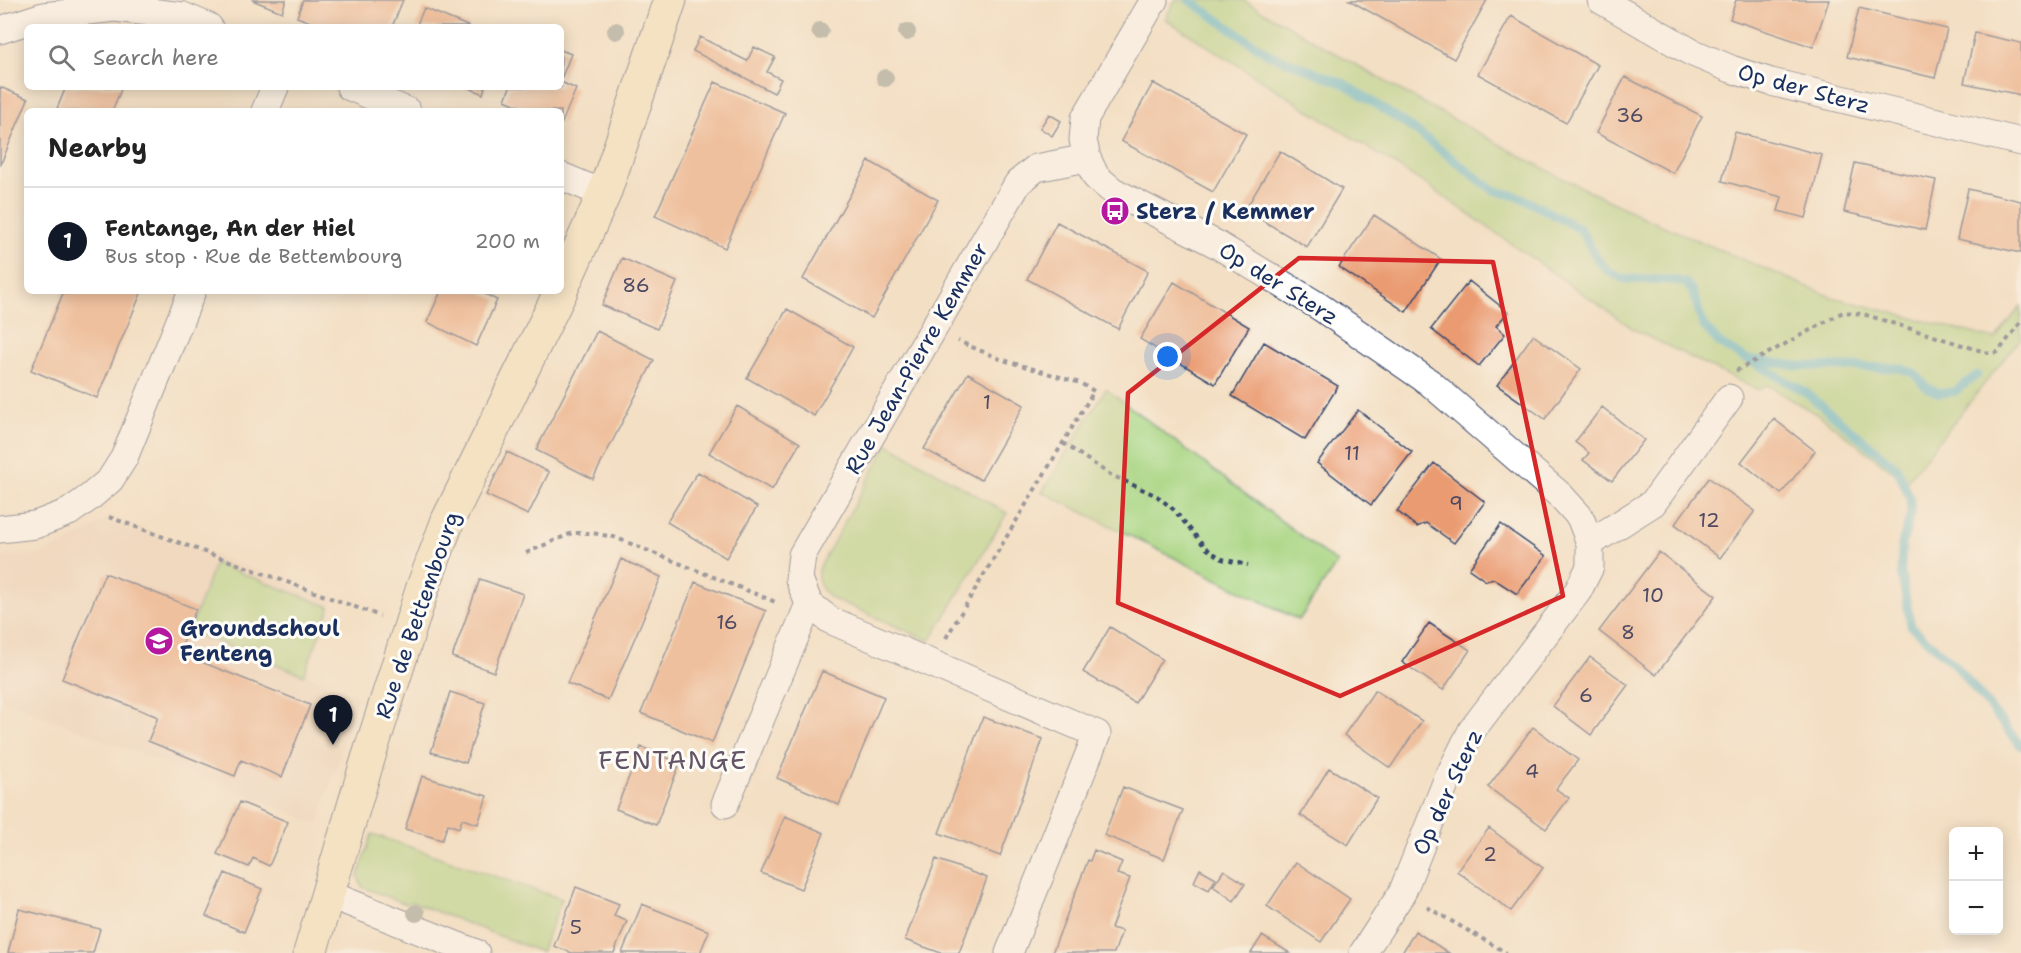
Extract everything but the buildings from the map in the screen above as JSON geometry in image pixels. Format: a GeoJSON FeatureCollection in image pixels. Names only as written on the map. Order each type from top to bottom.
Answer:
{"type":"FeatureCollection","features":[{"type":"Feature","properties":{"kind":"main road","name":"Rue de Bettembourg"},"geometry":{"type":"LineString","coordinates":[[564,284],[604,194],[670,0]]}},
{"type":"Feature","properties":{"kind":"main road","name":"Rue de Bettembourg"},"geometry":{"type":"LineString","coordinates":[[310,953],[368,759],[420,596],[444,531],[560,294]]}},
{"type":"Feature","properties":{"kind":"street","name":"Op der Sterz"},"geometry":{"type":"LineString","coordinates":[[1154,0],[1085,118],[1083,140],[1087,158],[1096,177],[1113,191],[1216,243],[1320,307],[1429,382],[1561,496],[1580,517],[1590,543],[1590,567],[1578,591],[1473,730],[1447,780],[1402,893],[1364,953]]}},
{"type":"Feature","properties":{"kind":"street","name":"Op der Sterz"},"geometry":{"type":"LineString","coordinates":[[1600,0],[1691,52],[1761,79],[2021,142]]}},
{"type":"Feature","properties":{"kind":"street"},"geometry":{"type":"LineString","coordinates":[[0,30],[46,8],[115,8],[183,16],[201,24]]}},
{"type":"Feature","properties":{"kind":"street"},"geometry":{"type":"LineString","coordinates":[[266,108],[273,90]]}},
{"type":"Feature","properties":{"kind":"street"},"geometry":{"type":"LineString","coordinates":[[357,90],[400,108]]}},
{"type":"Feature","properties":{"kind":"street","name":"Rue Jean-Pierre Kemmer"},"geometry":{"type":"LineString","coordinates":[[809,604],[799,579],[802,555],[1018,183],[1036,168],[1087,158]]}},
{"type":"Feature","properties":{"kind":"street"},"geometry":{"type":"LineString","coordinates":[[564,177],[604,194]]}},
{"type":"Feature","properties":{"kind":"street"},"geometry":{"type":"LineString","coordinates":[[0,528],[35,525],[69,512],[110,480],[124,458],[191,294]]}},
{"type":"Feature","properties":{"kind":"street"},"geometry":{"type":"LineString","coordinates":[[1590,543],[1653,502],[1729,398]]}},
{"type":"Feature","properties":{"kind":"street"},"geometry":{"type":"LineString","coordinates":[[725,804],[809,604],[830,620],[1097,734],[1009,953]]}},
{"type":"Feature","properties":{"kind":"street"},"geometry":{"type":"LineString","coordinates":[[328,894],[476,953]]}},
{"type":"Feature","properties":{"kind":"path"},"geometry":{"type":"LineString","coordinates":[[1734,372],[1817,324],[1843,312],[1863,315],[1988,353],[1998,352],[2021,322]]}},
{"type":"Feature","properties":{"kind":"path"},"geometry":{"type":"LineString","coordinates":[[933,330],[1000,359],[1080,383],[1094,392],[945,640]]}},
{"type":"Feature","properties":{"kind":"path"},"geometry":{"type":"LineString","coordinates":[[1064,443],[1109,474],[1157,496],[1174,510],[1206,548],[1222,559],[1248,565]]}},
{"type":"Feature","properties":{"kind":"path"},"geometry":{"type":"LineString","coordinates":[[106,514],[383,617]]}},
{"type":"Feature","properties":{"kind":"path"},"geometry":{"type":"LineString","coordinates":[[526,552],[572,533],[592,533],[614,537],[781,604]]}},
{"type":"Feature","properties":{"kind":"path"},"geometry":{"type":"LineString","coordinates":[[1402,893],[1507,953]]}},
{"type":"Feature","properties":{"kind":"highlighted area"},"geometry":{"type":"Polygon","coordinates":[[[1299,258],[1493,262],[1563,596],[1340,696],[1118,603],[1128,393],[1299,258]]]}},
{"type":"Feature","properties":{"kind":"shaded area","name":"Groundschoul Fenteng"},"geometry":{"type":"Polygon","coordinates":[[[109,517],[333,599],[305,674],[358,696],[318,824],[0,699],[0,557],[42,554],[84,534],[109,517]]]}},
{"type":"Feature","properties":{"kind":"green space"},"geometry":{"type":"Polygon","coordinates":[[[1175,0],[1243,0],[1412,97],[1558,176],[1647,219],[1832,297],[1995,339],[2021,306],[2021,338],[1906,482],[1823,418],[1767,385],[1757,390],[1635,330],[1427,185],[1165,19],[1175,0]]]}},
{"type":"Feature","properties":{"kind":"green space"},"geometry":{"type":"Polygon","coordinates":[[[1106,389],[1337,563],[1299,620],[1042,492],[1106,389]]]}},
{"type":"Feature","properties":{"kind":"green space"},"geometry":{"type":"Polygon","coordinates":[[[888,444],[1007,513],[930,641],[829,597],[818,578],[818,570],[888,444]]]}},
{"type":"Feature","properties":{"kind":"green space"},"geometry":{"type":"Polygon","coordinates":[[[215,563],[330,607],[304,675],[189,631],[215,563]]]}},
{"type":"Feature","properties":{"kind":"green space"},"geometry":{"type":"Polygon","coordinates":[[[372,834],[562,899],[541,952],[412,902],[406,904],[362,887],[358,876],[372,834]]]}},
{"type":"Feature","properties":{"kind":"waterway"},"geometry":{"type":"LineString","coordinates":[[1189,0],[1268,54],[1345,84],[1416,131],[1493,190],[1520,197],[1580,229],[1598,260],[1609,272],[1624,279],[1673,280],[1686,283],[1693,292],[1703,325],[1720,344],[1746,359],[1799,366],[1900,368],[1914,373],[1927,388],[1940,393],[1954,392],[1977,375]]}},
{"type":"Feature","properties":{"kind":"waterway"},"geometry":{"type":"LineString","coordinates":[[1751,361],[1805,392],[1897,468],[1910,498],[1911,513],[1902,544],[1901,573],[1911,626],[1956,666],[2021,746]]}},
{"type":"Feature","properties":{"kind":"place","name":"Sterz / Kemmer"},"geometry":{"type":"Point","coordinates":[1115,211]}},
{"type":"Feature","properties":{"kind":"place","name":"Groundschoul Fenteng"},"geometry":{"type":"Point","coordinates":[159,641]}},
{"type":"Feature","properties":{"kind":"place","name":"Fentange, An der Hiel"},"geometry":{"type":"Point","coordinates":[333,745]}},
{"type":"Feature","properties":{"kind":"district","name":"FENTANGE"},"geometry":{"type":"Point","coordinates":[673,760]}}]}
